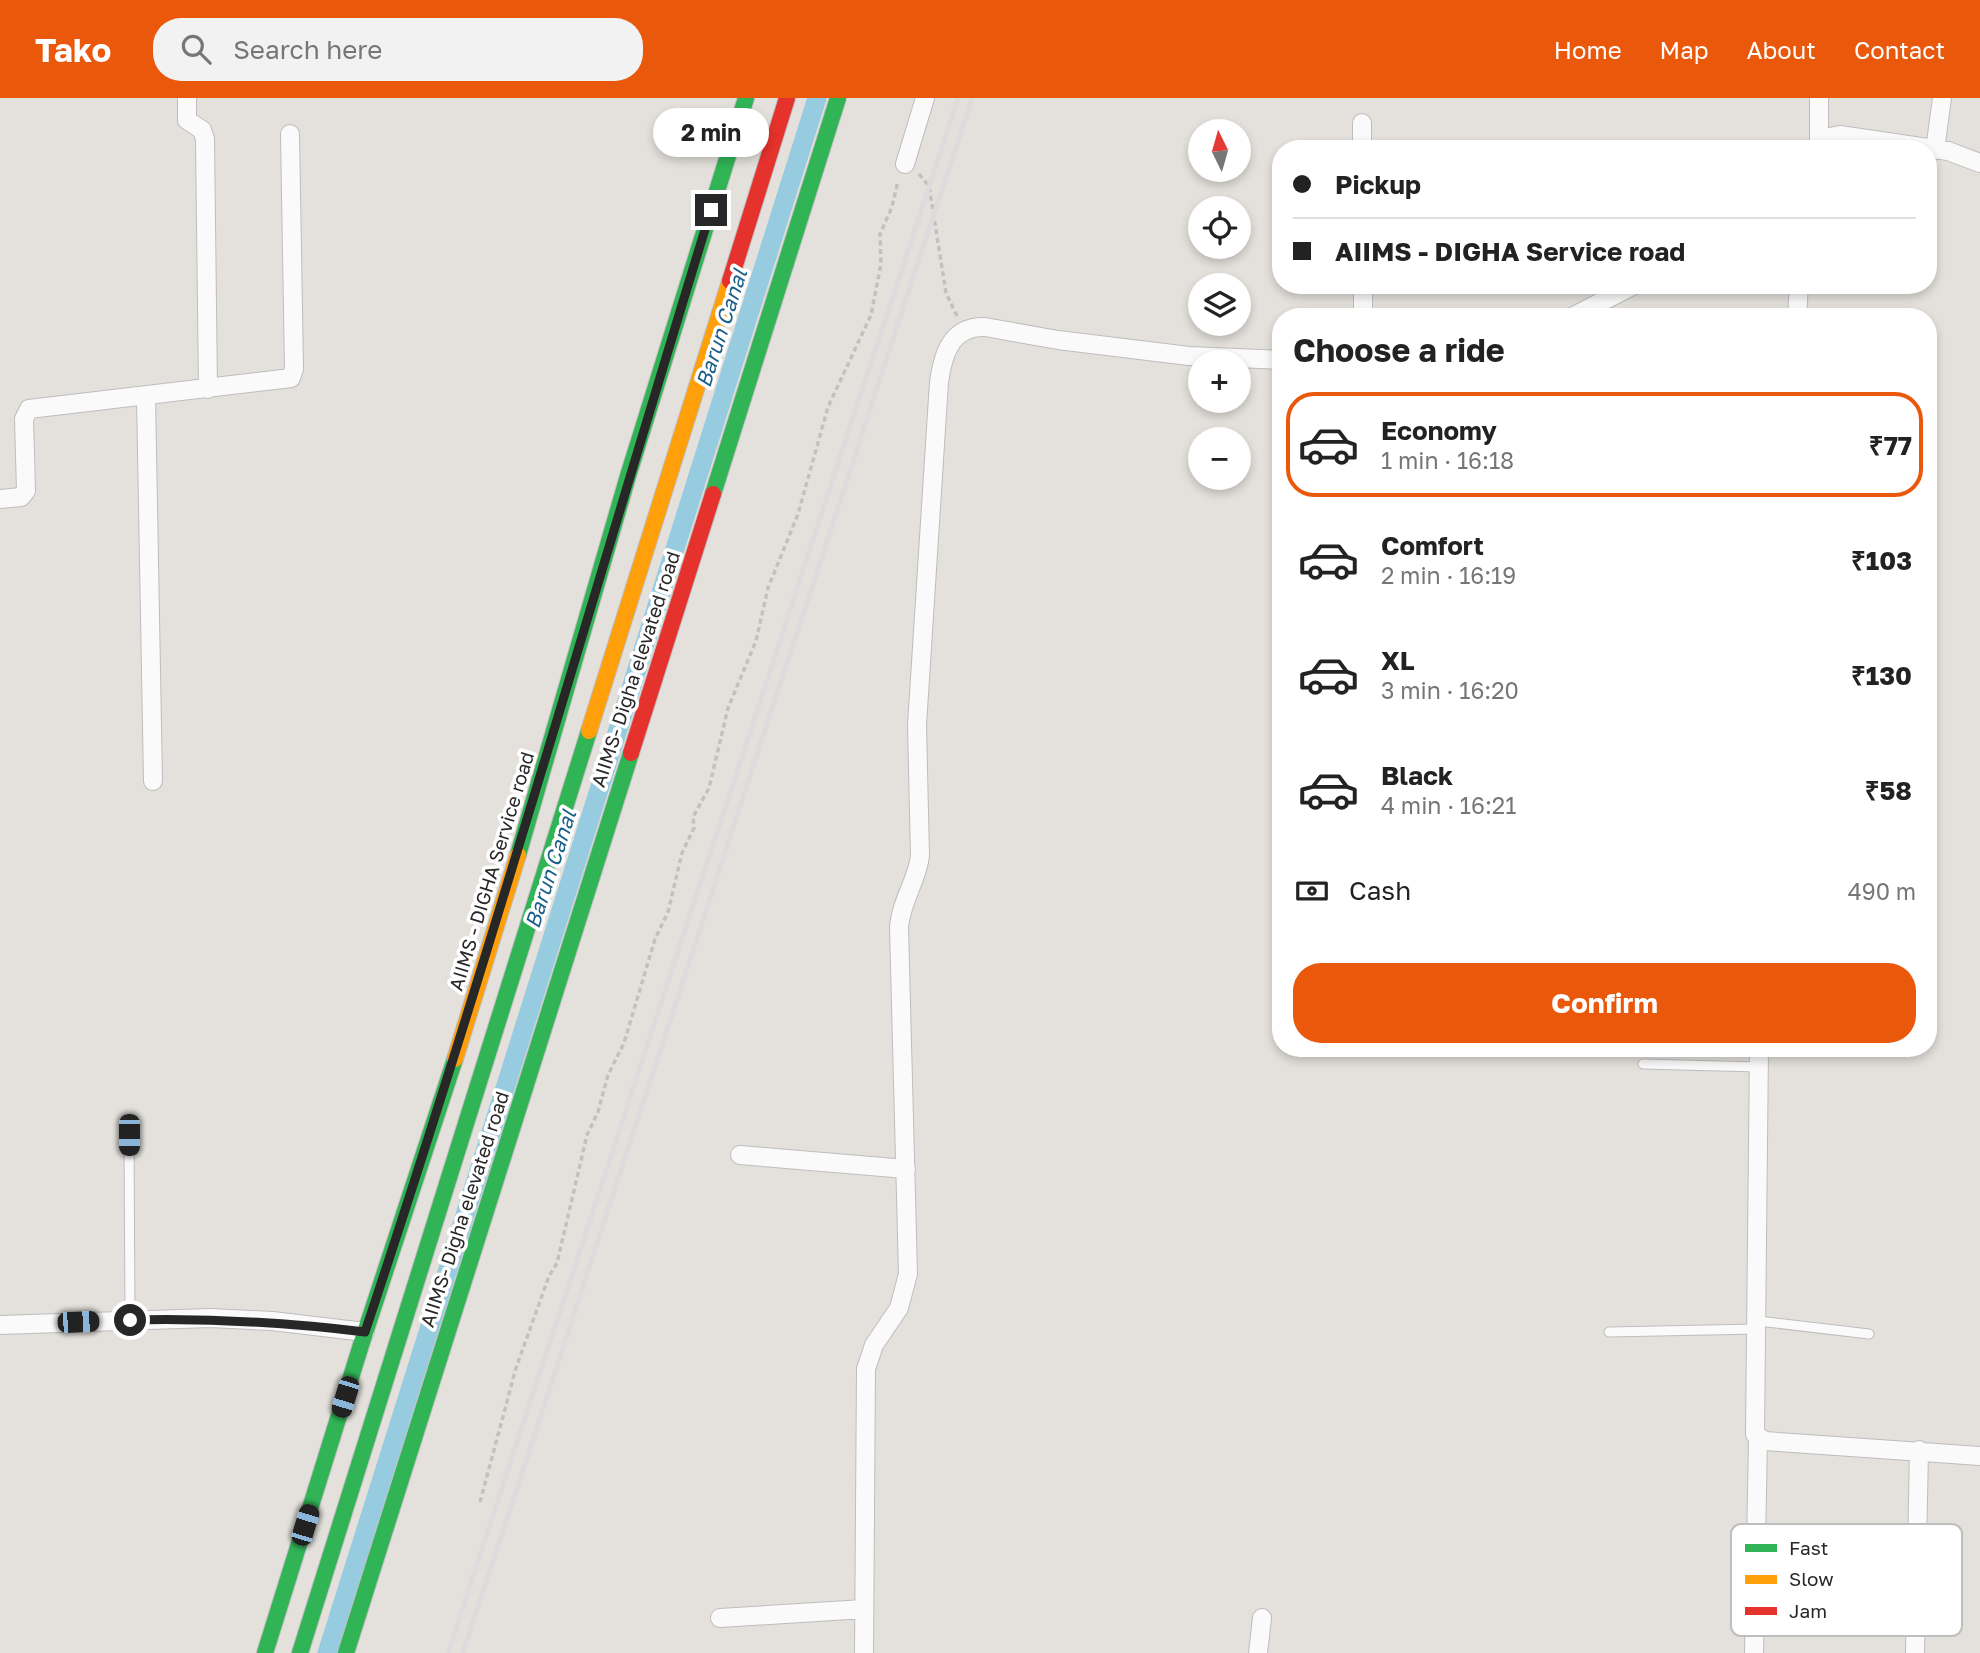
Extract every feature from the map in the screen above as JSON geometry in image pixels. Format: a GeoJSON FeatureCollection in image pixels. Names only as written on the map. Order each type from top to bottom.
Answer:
{"type":"FeatureCollection","features":[{"type":"Feature","properties":{"kind":"main road","name":"AIIMS - DIGHA Service road"},"geometry":{"type":"LineString","coordinates":[[265,1653],[365,1332],[469,1014],[549,753],[628,475],[746,98]]}},
{"type":"Feature","properties":{"kind":"main road","name":"AIIMS- Digha elevated road"},"geometry":{"type":"LineString","coordinates":[[300,1653],[787,98]]}},
{"type":"Feature","properties":{"kind":"main road","name":"AIIMS- Digha elevated road"},"geometry":{"type":"LineString","coordinates":[[346,1653],[838,98]]}},
{"type":"Feature","properties":{"kind":"street"},"geometry":{"type":"LineString","coordinates":[[187,98],[187,120],[202,130],[205,139],[208,389]]}},
{"type":"Feature","properties":{"kind":"street"},"geometry":{"type":"LineString","coordinates":[[905,164],[925,98]]}},
{"type":"Feature","properties":{"kind":"street"},"geometry":{"type":"LineString","coordinates":[[1818,140],[1819,98]]}},
{"type":"Feature","properties":{"kind":"street"},"geometry":{"type":"LineString","coordinates":[[1936,140],[1942,98]]}},
{"type":"Feature","properties":{"kind":"street"},"geometry":{"type":"LineString","coordinates":[[1362,123],[1362,140]]}},
{"type":"Feature","properties":{"kind":"street"},"geometry":{"type":"LineString","coordinates":[[0,499],[21,496],[26,491],[26,411],[282,381],[293,375],[290,134]]}},
{"type":"Feature","properties":{"kind":"street"},"geometry":{"type":"LineString","coordinates":[[1826,140],[1840,135],[1874,140]]}},
{"type":"Feature","properties":{"kind":"street"},"geometry":{"type":"LineString","coordinates":[[1937,150],[1980,163]]}},
{"type":"Feature","properties":{"kind":"street"},"geometry":{"type":"LineString","coordinates":[[1589,308],[1617,294]]}},
{"type":"Feature","properties":{"kind":"street"},"geometry":{"type":"LineString","coordinates":[[864,1653],[866,1369],[874,1345],[899,1308],[904,1293],[908,1249],[899,927],[900,914],[919,868],[918,725],[939,382],[951,341],[973,327],[1176,354],[1272,359]]}},
{"type":"Feature","properties":{"kind":"street"},"geometry":{"type":"LineString","coordinates":[[146,396],[153,781]]}},
{"type":"Feature","properties":{"kind":"street"},"geometry":{"type":"LineString","coordinates":[[1756,1524],[1758,1439],[1754,1428],[1758,1325],[1759,1057]]}},
{"type":"Feature","properties":{"kind":"street"},"geometry":{"type":"LineString","coordinates":[[740,1155],[906,1169]]}},
{"type":"Feature","properties":{"kind":"street"},"geometry":{"type":"LineString","coordinates":[[0,1325],[222,1318],[365,1332]]}},
{"type":"Feature","properties":{"kind":"street"},"geometry":{"type":"LineString","coordinates":[[1758,1439],[1980,1456]]}},
{"type":"Feature","properties":{"kind":"street"},"geometry":{"type":"LineString","coordinates":[[1918,1524],[1919,1450]]}},
{"type":"Feature","properties":{"kind":"street"},"geometry":{"type":"LineString","coordinates":[[720,1618],[864,1609]]}},
{"type":"Feature","properties":{"kind":"street"},"geometry":{"type":"LineString","coordinates":[[1258,1653],[1262,1618]]}},
{"type":"Feature","properties":{"kind":"lane"},"geometry":{"type":"LineString","coordinates":[[1643,1064],[1759,1067]]}},
{"type":"Feature","properties":{"kind":"lane"},"geometry":{"type":"LineString","coordinates":[[129,1135],[130,1320]]}},
{"type":"Feature","properties":{"kind":"lane"},"geometry":{"type":"LineString","coordinates":[[1609,1332],[1758,1325],[1869,1334]]}},
{"type":"Feature","properties":{"kind":"path"},"geometry":{"type":"LineString","coordinates":[[480,1502],[516,1368],[549,1276],[557,1263],[587,1135],[598,1112],[608,1075],[624,1043],[655,939],[668,912],[682,853],[694,828],[693,817],[709,788],[729,708],[756,641],[768,588],[798,513],[828,407],[871,315],[881,264],[880,234],[905,164],[929,186],[946,293],[952,309],[961,320],[973,327]]}},
{"type":"Feature","properties":{"kind":"waterway","name":"Barun Canal"},"geometry":{"type":"LineString","coordinates":[[327,1653],[817,98]]}},
{"type":"Feature","properties":{"kind":"railway"},"geometry":{"type":"LineString","coordinates":[[448,1653],[958,98]]}},
{"type":"Feature","properties":{"kind":"railway"},"geometry":{"type":"LineString","coordinates":[[463,1653],[972,98]]}},
{"type":"Feature","properties":{"kind":"traffic: fast"},"geometry":{"type":"LineString","coordinates":[[518,855],[628,476],[746,98]]}},
{"type":"Feature","properties":{"kind":"traffic: fast"},"geometry":{"type":"LineString","coordinates":[[713,494],[838,98]]}},
{"type":"Feature","properties":{"kind":"traffic: fast"},"geometry":{"type":"LineString","coordinates":[[300,1653],[589,731]]}},
{"type":"Feature","properties":{"kind":"traffic: fast"},"geometry":{"type":"LineString","coordinates":[[346,1653],[631,753]]}},
{"type":"Feature","properties":{"kind":"traffic: fast"},"geometry":{"type":"LineString","coordinates":[[265,1653],[361,1345],[455,1059]]}},
{"type":"Feature","properties":{"kind":"traffic: slow"},"geometry":{"type":"LineString","coordinates":[[589,731],[730,281]]}},
{"type":"Feature","properties":{"kind":"traffic: slow"},"geometry":{"type":"LineString","coordinates":[[455,1059],[518,855]]}},
{"type":"Feature","properties":{"kind":"traffic: jam"},"geometry":{"type":"LineString","coordinates":[[730,281],[787,98]]}},
{"type":"Feature","properties":{"kind":"traffic: jam"},"geometry":{"type":"LineString","coordinates":[[631,753],[713,494]]}},
{"type":"Feature","properties":{"kind":"route"},"geometry":{"type":"LineString","coordinates":[[130,1320],[210,1318],[272,1321],[365,1332],[469,1014],[549,753],[628,475],[711,210]]}}]}
